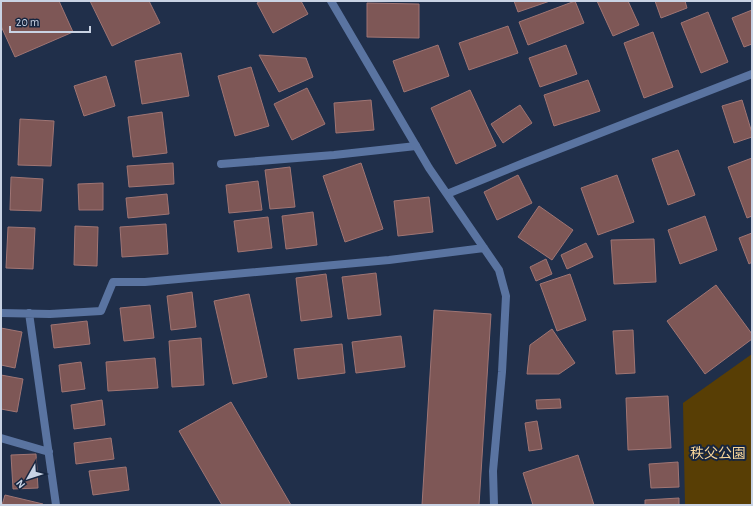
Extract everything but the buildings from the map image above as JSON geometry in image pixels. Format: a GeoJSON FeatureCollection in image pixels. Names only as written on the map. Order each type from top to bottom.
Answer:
{"type":"FeatureCollection","features":[{"type":"Feature","properties":{"kind":"street"},"geometry":{"type":"LineString","coordinates":[[331,1],[416,146],[499,270],[506,296],[502,372],[493,471],[494,505]]}},
{"type":"Feature","properties":{"kind":"street"},"geometry":{"type":"LineString","coordinates":[[447,194],[752,74]]}},
{"type":"Feature","properties":{"kind":"street"},"geometry":{"type":"LineString","coordinates":[[221,164],[334,155],[416,146]]}},
{"type":"Feature","properties":{"kind":"street"},"geometry":{"type":"LineString","coordinates":[[1,313],[50,314],[101,311],[113,282],[145,282],[389,260],[484,248]]}},
{"type":"Feature","properties":{"kind":"street"},"geometry":{"type":"LineString","coordinates":[[29,313],[56,505]]}},
{"type":"Feature","properties":{"kind":"street"},"geometry":{"type":"LineString","coordinates":[[1,438],[48,452]]}},
{"type":"Feature","properties":{"kind":"green space","name":"秩父公園"},"geometry":{"type":"Polygon","coordinates":[[[752,354],[752,505],[685,505],[683,403],[752,354]]]}}]}
